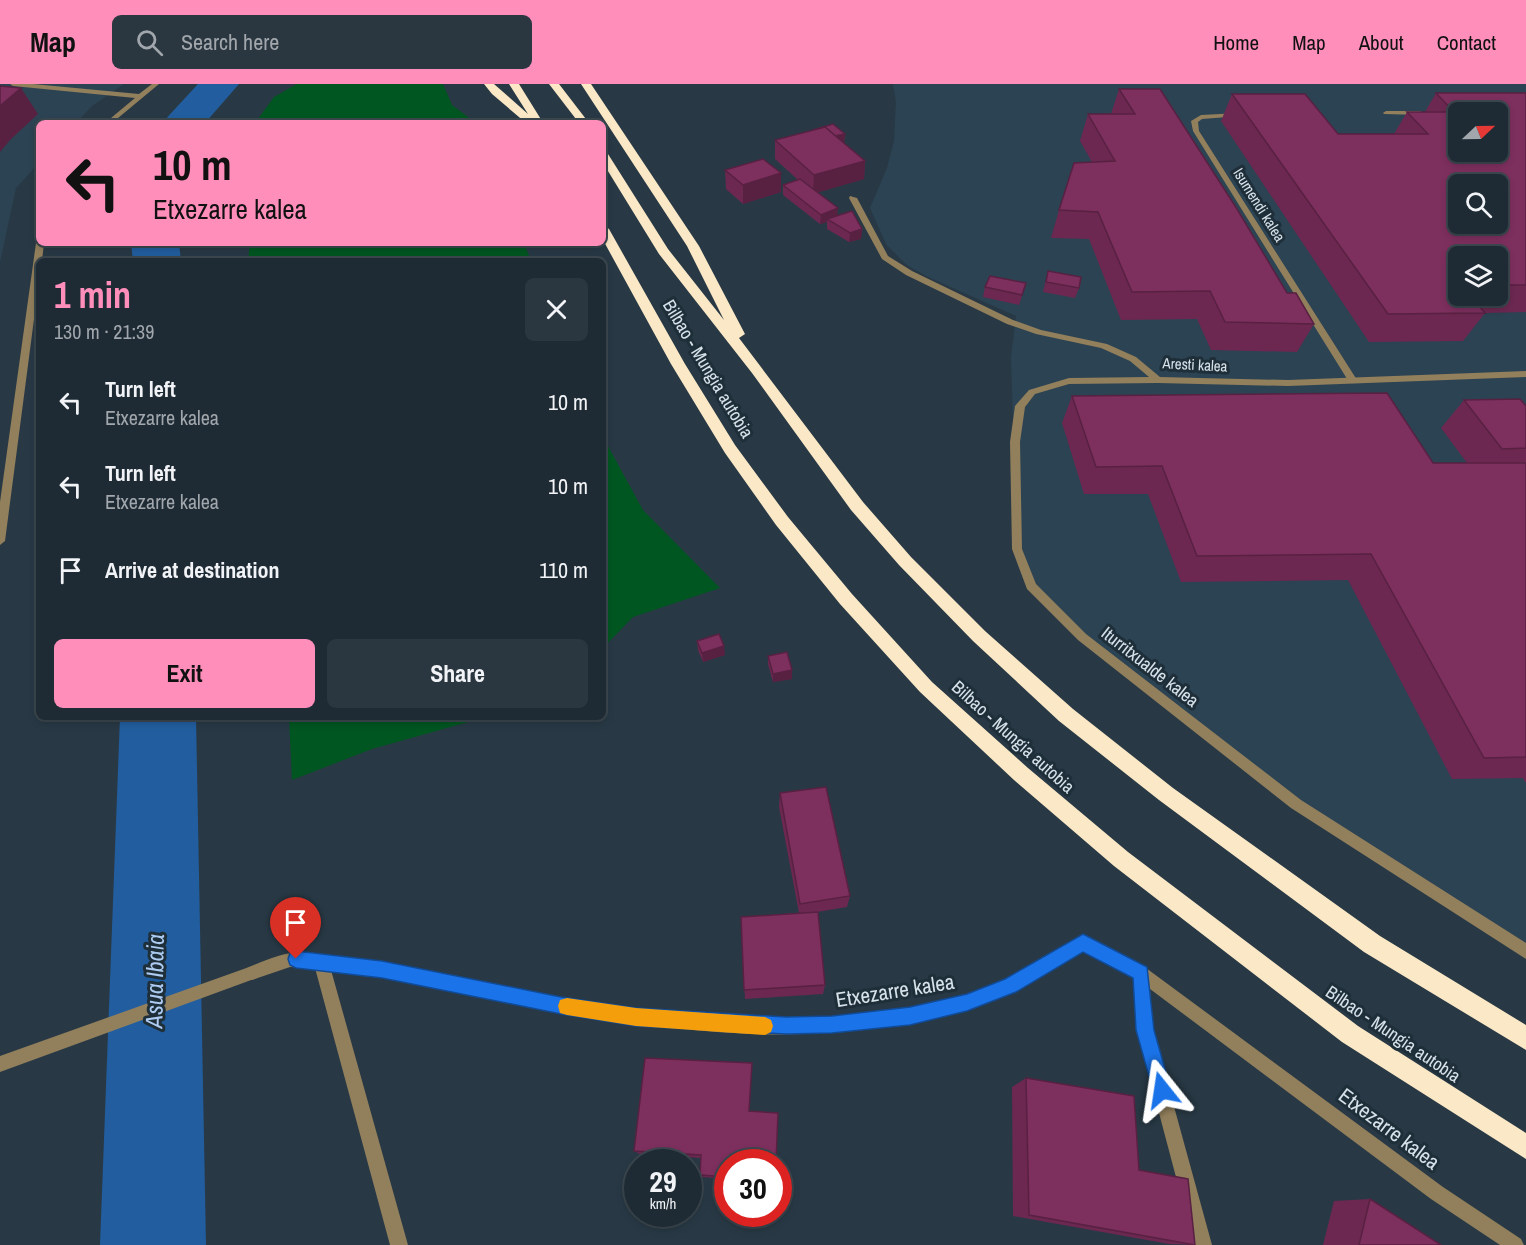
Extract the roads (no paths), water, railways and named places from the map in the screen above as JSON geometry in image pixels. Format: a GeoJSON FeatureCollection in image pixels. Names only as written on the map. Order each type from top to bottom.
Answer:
{"type":"FeatureCollection","features":[{"type":"Feature","properties":{"kind":"highway"},"geometry":{"type":"LineString","coordinates":[[489,84],[495,92],[528,120]]}},
{"type":"Feature","properties":{"kind":"highway"},"geometry":{"type":"LineString","coordinates":[[514,84],[537,120]]}},
{"type":"Feature","properties":{"kind":"highway"},"geometry":{"type":"LineString","coordinates":[[554,84],[582,120]]}},
{"type":"Feature","properties":{"kind":"highway"},"geometry":{"type":"LineString","coordinates":[[586,84],[693,246],[757,370]]}},
{"type":"Feature","properties":{"kind":"highway","name":"Bilbao - Mungia autobia"},"geometry":{"type":"LineString","coordinates":[[606,159],[663,251],[757,370],[857,506],[905,561],[979,636],[1066,715],[1166,794],[1372,944],[1526,1038]]}},
{"type":"Feature","properties":{"kind":"highway","name":"Bilbao - Mungia autobia"},"geometry":{"type":"LineString","coordinates":[[606,235],[678,364],[730,449],[782,521],[846,599],[926,687],[1021,774],[1121,859],[1350,1034],[1526,1147]]}},
{"type":"Feature","properties":{"kind":"street"},"geometry":{"type":"LineString","coordinates":[[13,84],[139,96]]}},
{"type":"Feature","properties":{"kind":"street"},"geometry":{"type":"LineString","coordinates":[[111,120],[156,84]]}},
{"type":"Feature","properties":{"kind":"street"},"geometry":{"type":"LineString","coordinates":[[1386,113],[1432,112]]}},
{"type":"Feature","properties":{"kind":"street","name":"Isumendi kalea"},"geometry":{"type":"LineString","coordinates":[[1250,114],[1215,115],[1194,121],[1196,130],[1352,380]]}},
{"type":"Feature","properties":{"kind":"street","name":"Aresti kalea"},"geometry":{"type":"LineString","coordinates":[[853,198],[885,257],[909,273],[1039,332],[1104,346],[1133,359],[1158,380],[1288,382],[1526,374]]}},
{"type":"Feature","properties":{"kind":"street"},"geometry":{"type":"LineString","coordinates":[[0,541],[36,273]]}},
{"type":"Feature","properties":{"kind":"street","name":"Iturritxualde kalea"},"geometry":{"type":"LineString","coordinates":[[1158,380],[1069,381],[1032,392],[1020,406],[1015,442],[1017,549],[1031,586],[1082,637],[1296,804],[1526,952]]}},
{"type":"Feature","properties":{"kind":"street","name":"Etxezarre kalea"},"geometry":{"type":"LineString","coordinates":[[0,1064],[61,1040],[296,959],[382,969],[561,1006],[636,1017],[763,1026],[832,1024],[910,1016],[967,1002],[1010,986],[1083,942],[1141,973],[1437,1193],[1515,1245]]}},
{"type":"Feature","properties":{"kind":"street"},"geometry":{"type":"LineString","coordinates":[[321,962],[399,1245]]}},
{"type":"Feature","properties":{"kind":"street"},"geometry":{"type":"LineString","coordinates":[[1141,973],[1145,1030],[1203,1245]]}},
{"type":"Feature","properties":{"kind":"waterway","name":"Asua Ibaia"},"geometry":{"type":"LineString","coordinates":[[185,120],[220,84]]}},
{"type":"Feature","properties":{"kind":"waterway","name":"Asua Ibaia"},"geometry":{"type":"LineString","coordinates":[[155,246],[157,258]]}},
{"type":"Feature","properties":{"kind":"waterway","name":"Asua Ibaia"},"geometry":{"type":"LineString","coordinates":[[153,1245],[158,720]]}}]}
